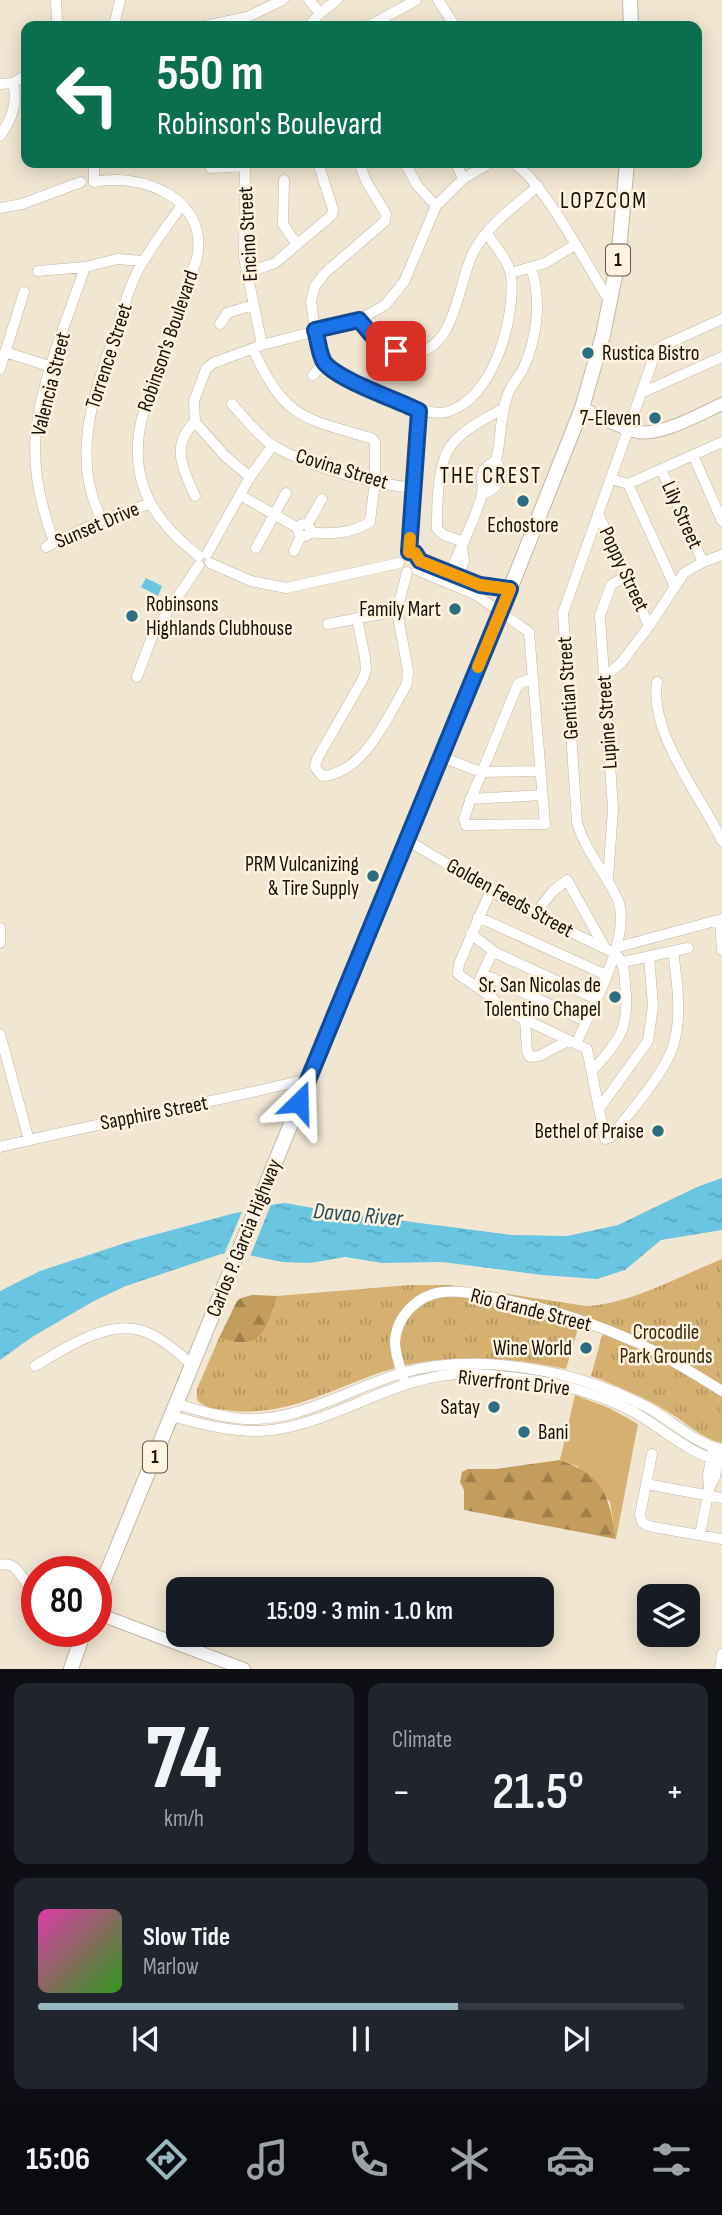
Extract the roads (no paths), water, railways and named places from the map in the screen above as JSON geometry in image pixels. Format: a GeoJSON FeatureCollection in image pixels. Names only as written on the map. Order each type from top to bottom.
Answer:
{"type":"FeatureCollection","features":[{"type":"Feature","properties":{"kind":"highway"},"geometry":{"type":"LineString","coordinates":[[631,0],[631,21]]}},
{"type":"Feature","properties":{"kind":"highway","name":"Carlos P. Garcia Highway"},"geometry":{"type":"LineString","coordinates":[[112,1561],[582,408],[610,303],[622,230],[627,168]]}},
{"type":"Feature","properties":{"kind":"highway"},"geometry":{"type":"LineString","coordinates":[[71,1669],[79,1647]]}},
{"type":"Feature","properties":{"kind":"main road"},"geometry":{"type":"LineString","coordinates":[[582,408],[628,429],[641,432],[661,429],[722,404]]}},
{"type":"Feature","properties":{"kind":"main road"},"geometry":{"type":"LineString","coordinates":[[112,1619],[244,1669]]}},
{"type":"Feature","properties":{"kind":"street"},"geometry":{"type":"LineString","coordinates":[[56,0],[57,21]]}},
{"type":"Feature","properties":{"kind":"street"},"geometry":{"type":"LineString","coordinates":[[115,21],[120,0]]}},
{"type":"Feature","properties":{"kind":"street"},"geometry":{"type":"LineString","coordinates":[[228,21],[247,17],[283,0]]}},
{"type":"Feature","properties":{"kind":"street"},"geometry":{"type":"LineString","coordinates":[[309,0],[320,12]]}},
{"type":"Feature","properties":{"kind":"street"},"geometry":{"type":"LineString","coordinates":[[313,21],[320,12],[337,0]]}},
{"type":"Feature","properties":{"kind":"street"},"geometry":{"type":"LineString","coordinates":[[378,21],[416,0]]}},
{"type":"Feature","properties":{"kind":"street"},"geometry":{"type":"LineString","coordinates":[[438,0],[450,21]]}},
{"type":"Feature","properties":{"kind":"street"},"geometry":{"type":"LineString","coordinates":[[0,85],[13,83],[21,78]]}},
{"type":"Feature","properties":{"kind":"street"},"geometry":{"type":"LineString","coordinates":[[0,136],[13,109],[13,83]]}},
{"type":"Feature","properties":{"kind":"street"},"geometry":{"type":"LineString","coordinates":[[94,168],[94,182],[112,180],[141,183],[170,195],[183,205]]}},
{"type":"Feature","properties":{"kind":"street","name":"Encino Street"},"geometry":{"type":"LineString","coordinates":[[245,168],[246,273],[258,347],[270,383],[293,410],[313,421],[373,439],[376,445],[375,481]]}},
{"type":"Feature","properties":{"kind":"street"},"geometry":{"type":"LineString","coordinates":[[246,273],[275,263],[330,218],[333,212],[320,168]]}},
{"type":"Feature","properties":{"kind":"street"},"geometry":{"type":"LineString","coordinates":[[361,168],[386,217],[383,225],[319,279],[311,301],[324,363],[351,380],[419,411],[439,413],[460,407],[479,390],[506,332],[509,317],[510,273],[487,234]]}},
{"type":"Feature","properties":{"kind":"street"},"geometry":{"type":"LineString","coordinates":[[408,168],[417,185],[436,206]]}},
{"type":"Feature","properties":{"kind":"street"},"geometry":{"type":"LineString","coordinates":[[458,168],[463,179]]}},
{"type":"Feature","properties":{"kind":"street"},"geometry":{"type":"LineString","coordinates":[[250,477],[225,456],[195,422],[194,401],[206,369],[213,363],[258,347],[359,320],[385,305],[404,282],[436,206],[463,179],[482,168]]}},
{"type":"Feature","properties":{"kind":"street"},"geometry":{"type":"LineString","coordinates":[[521,168],[538,186],[610,303]]}},
{"type":"Feature","properties":{"kind":"street"},"geometry":{"type":"LineString","coordinates":[[284,180],[283,224],[297,245]]}},
{"type":"Feature","properties":{"kind":"street"},"geometry":{"type":"LineString","coordinates":[[0,208],[22,204],[81,182]]}},
{"type":"Feature","properties":{"kind":"street"},"geometry":{"type":"LineString","coordinates":[[359,320],[375,341],[388,349],[418,353],[431,347],[447,328],[473,252],[506,214],[538,186]]}},
{"type":"Feature","properties":{"kind":"street","name":"Torrence Street"},"geometry":{"type":"LineString","coordinates":[[102,520],[93,499],[86,466],[90,412],[135,276],[183,205]]}},
{"type":"Feature","properties":{"kind":"street","name":"Robinson's Boulevard"},"geometry":{"type":"LineString","coordinates":[[183,205],[197,230],[199,249],[139,430],[138,463],[149,504],[169,532],[204,559],[251,581],[286,588],[399,564]]}},
{"type":"Feature","properties":{"kind":"street"},"geometry":{"type":"LineString","coordinates":[[510,273],[531,268],[575,245]]}},
{"type":"Feature","properties":{"kind":"street"},"geometry":{"type":"LineString","coordinates":[[38,271],[85,267],[117,259],[144,261]]}},
{"type":"Feature","properties":{"kind":"street","name":"Valencia Street"},"geometry":{"type":"LineString","coordinates":[[50,544],[35,454],[38,417],[85,267]]}},
{"type":"Feature","properties":{"kind":"street"},"geometry":{"type":"LineString","coordinates":[[483,494],[495,489],[501,477],[502,470],[496,461],[504,408],[508,393],[527,358],[536,325],[536,295],[531,268]]}},
{"type":"Feature","properties":{"kind":"street"},"geometry":{"type":"LineString","coordinates":[[0,369],[24,292]]}},
{"type":"Feature","properties":{"kind":"street"},"geometry":{"type":"LineString","coordinates":[[220,324],[227,313],[253,305]]}},
{"type":"Feature","properties":{"kind":"street","name":"Gentian Street"},"geometry":{"type":"LineString","coordinates":[[572,1042],[586,1021],[617,950],[621,932],[621,907],[577,822],[562,620],[565,605],[657,349],[722,319]]}},
{"type":"Feature","properties":{"kind":"street"},"geometry":{"type":"LineString","coordinates":[[5,352],[52,368]]}},
{"type":"Feature","properties":{"kind":"street"},"geometry":{"type":"LineString","coordinates":[[641,393],[722,357]]}},
{"type":"Feature","properties":{"kind":"street"},"geometry":{"type":"LineString","coordinates":[[313,374],[324,363]]}},
{"type":"Feature","properties":{"kind":"street"},"geometry":{"type":"LineString","coordinates":[[232,404],[273,445]]}},
{"type":"Feature","properties":{"kind":"street"},"geometry":{"type":"LineString","coordinates":[[463,544],[437,529],[442,468],[450,447],[457,440],[504,408]]}},
{"type":"Feature","properties":{"kind":"street"},"geometry":{"type":"LineString","coordinates":[[409,552],[419,411]]}},
{"type":"Feature","properties":{"kind":"street"},"geometry":{"type":"LineString","coordinates":[[195,422],[185,433],[181,444],[185,474],[195,496]]}},
{"type":"Feature","properties":{"kind":"street"},"geometry":{"type":"LineString","coordinates":[[611,479],[628,484],[722,442]]}},
{"type":"Feature","properties":{"kind":"street","name":"Covina Street"},"geometry":{"type":"LineString","coordinates":[[136,677],[153,634],[204,559],[250,477],[273,445],[302,459],[375,481],[414,488]]}},
{"type":"Feature","properties":{"kind":"street"},"geometry":{"type":"LineString","coordinates":[[693,455],[722,521]]}},
{"type":"Feature","properties":{"kind":"street"},"geometry":{"type":"LineString","coordinates":[[451,577],[464,561],[463,544],[483,494],[482,472],[486,466],[496,461]]}},
{"type":"Feature","properties":{"kind":"street","name":"Lily Street"},"geometry":{"type":"LineString","coordinates":[[661,469],[703,562]]}},
{"type":"Feature","properties":{"kind":"street"},"geometry":{"type":"LineString","coordinates":[[240,495],[274,516],[304,530],[331,534],[368,524],[372,517],[375,481]]}},
{"type":"Feature","properties":{"kind":"street"},"geometry":{"type":"LineString","coordinates":[[628,484],[675,587]]}},
{"type":"Feature","properties":{"kind":"street"},"geometry":{"type":"LineString","coordinates":[[256,548],[286,493]]}},
{"type":"Feature","properties":{"kind":"street"},"geometry":{"type":"LineString","coordinates":[[294,551],[322,499]]}},
{"type":"Feature","properties":{"kind":"street","name":"Sunset Drive"},"geometry":{"type":"LineString","coordinates":[[50,544],[102,520],[149,504]]}},
{"type":"Feature","properties":{"kind":"street","name":"Poppy Street"},"geometry":{"type":"LineString","coordinates":[[598,513],[649,625]]}},
{"type":"Feature","properties":{"kind":"street"},"geometry":{"type":"LineString","coordinates":[[357,618],[366,659],[365,675],[326,739],[315,767],[320,775],[326,777],[342,772],[354,764],[369,746],[407,684],[408,671],[397,611],[414,568],[415,553],[402,554],[399,564],[402,570],[414,568],[451,577],[470,586],[528,631],[533,678],[545,824],[466,825],[464,819],[470,799],[518,684],[533,678]]}},
{"type":"Feature","properties":{"kind":"street"},"geometry":{"type":"LineString","coordinates":[[604,678],[621,663],[688,570],[722,555]]}},
{"type":"Feature","properties":{"kind":"street","name":"Lupine Street"},"geometry":{"type":"LineString","coordinates":[[607,879],[613,809],[601,611],[614,582],[627,575]]}},
{"type":"Feature","properties":{"kind":"street"},"geometry":{"type":"LineString","coordinates":[[470,586],[510,589]]}},
{"type":"Feature","properties":{"kind":"street"},"geometry":{"type":"LineString","coordinates":[[328,624],[397,611]]}},
{"type":"Feature","properties":{"kind":"street"},"geometry":{"type":"LineString","coordinates":[[657,682],[656,701],[663,732],[722,841]]}},
{"type":"Feature","properties":{"kind":"street"},"geometry":{"type":"LineString","coordinates":[[441,757],[481,772],[541,771]]}},
{"type":"Feature","properties":{"kind":"street"},"geometry":{"type":"LineString","coordinates":[[470,799],[542,795]]}},
{"type":"Feature","properties":{"kind":"street","name":"Golden Feeds Street"},"geometry":{"type":"LineString","coordinates":[[407,840],[534,915],[605,948],[617,950]]}},
{"type":"Feature","properties":{"kind":"street"},"geometry":{"type":"LineString","coordinates":[[534,915],[553,891],[566,880],[605,948]]}},
{"type":"Feature","properties":{"kind":"street"},"geometry":{"type":"LineString","coordinates":[[491,890],[458,964],[458,974],[477,986],[503,1009],[589,1052],[605,1139],[611,1137],[672,1051],[678,999],[673,951]]}},
{"type":"Feature","properties":{"kind":"street"},"geometry":{"type":"LineString","coordinates":[[478,917],[606,975]]}},
{"type":"Feature","properties":{"kind":"street"},"geometry":{"type":"LineString","coordinates":[[592,1071],[615,1045],[623,1031],[627,998],[623,962],[617,950],[721,920],[722,950]]}},
{"type":"Feature","properties":{"kind":"street"},"geometry":{"type":"LineString","coordinates":[[0,928],[0,943]]}},
{"type":"Feature","properties":{"kind":"street"},"geometry":{"type":"LineString","coordinates":[[471,934],[494,951],[596,999]]}},
{"type":"Feature","properties":{"kind":"street"},"geometry":{"type":"LineString","coordinates":[[623,962],[688,948]]}},
{"type":"Feature","properties":{"kind":"street"},"geometry":{"type":"LineString","coordinates":[[477,986],[494,951]]}},
{"type":"Feature","properties":{"kind":"street"},"geometry":{"type":"LineString","coordinates":[[598,1109],[648,1041],[653,1006],[649,956]]}},
{"type":"Feature","properties":{"kind":"street"},"geometry":{"type":"LineString","coordinates":[[483,974],[586,1021]]}},
{"type":"Feature","properties":{"kind":"street"},"geometry":{"type":"LineString","coordinates":[[525,1020],[527,1051],[530,1057],[572,1042]]}},
{"type":"Feature","properties":{"kind":"street"},"geometry":{"type":"LineString","coordinates":[[0,1034],[29,1140]]}},
{"type":"Feature","properties":{"kind":"street","name":"Sapphire Street"},"geometry":{"type":"LineString","coordinates":[[0,1147],[308,1079]]}},
{"type":"Feature","properties":{"kind":"street","name":"Rio Grande Street"},"geometry":{"type":"LineString","coordinates":[[405,1384],[395,1344],[398,1327],[407,1312],[430,1295],[455,1292],[526,1304],[603,1328],[669,1358],[722,1391]]}},
{"type":"Feature","properties":{"kind":"street"},"geometry":{"type":"LineString","coordinates":[[35,1366],[85,1338],[133,1329],[155,1337],[193,1365]]}},
{"type":"Feature","properties":{"kind":"street","name":"Riverfront Drive"},"geometry":{"type":"LineString","coordinates":[[175,1410],[245,1419],[269,1417],[306,1408],[402,1373],[455,1364],[555,1384],[598,1397],[632,1411],[696,1452],[718,1454]]}},
{"type":"Feature","properties":{"kind":"street","name":"Riverfront Drive"},"geometry":{"type":"LineString","coordinates":[[175,1410],[208,1426],[269,1431],[299,1424],[405,1384],[488,1370]]}},
{"type":"Feature","properties":{"kind":"street"},"geometry":{"type":"LineString","coordinates":[[652,1454],[640,1515],[643,1524],[722,1539]]}},
{"type":"Feature","properties":{"kind":"street"},"geometry":{"type":"LineString","coordinates":[[700,1535],[708,1492],[708,1476],[718,1454]]}},
{"type":"Feature","properties":{"kind":"street"},"geometry":{"type":"LineString","coordinates":[[646,1483],[708,1492],[722,1498]]}},
{"type":"Feature","properties":{"kind":"street"},"geometry":{"type":"LineString","coordinates":[[0,1565],[4,1563],[14,1567],[21,1578]]}},
{"type":"Feature","properties":{"kind":"street"},"geometry":{"type":"LineString","coordinates":[[720,1669],[722,1654]]}},
{"type":"Feature","properties":{"kind":"water"},"geometry":{"type":"Polygon","coordinates":[[[146,578],[162,586],[158,596],[141,587],[146,578]]]}},
{"type":"Feature","properties":{"kind":"water","name":"Davao River"},"geometry":{"type":"Polygon","coordinates":[[[722,1178],[722,1230],[661,1240],[625,1270],[597,1279],[442,1262],[382,1263],[345,1257],[310,1263],[282,1262],[239,1253],[221,1254],[126,1286],[94,1301],[32,1337],[0,1360],[0,1291],[40,1271],[128,1242],[231,1214],[285,1203],[512,1235],[567,1236],[618,1225],[722,1178]]]}},
{"type":"Feature","properties":{"kind":"place","name":"Rustica Bistro"},"geometry":{"type":"Point","coordinates":[588,353]}},
{"type":"Feature","properties":{"kind":"place","name":"7-Eleven"},"geometry":{"type":"Point","coordinates":[655,418]}},
{"type":"Feature","properties":{"kind":"place","name":"Echostore"},"geometry":{"type":"Point","coordinates":[523,501]}},
{"type":"Feature","properties":{"kind":"place","name":"Family Mart"},"geometry":{"type":"Point","coordinates":[455,609]}},
{"type":"Feature","properties":{"kind":"place","name":"Robinsons Highlands Clubhouse"},"geometry":{"type":"Point","coordinates":[132,616]}},
{"type":"Feature","properties":{"kind":"place","name":"PRM Vulcanizing & Tire Supply"},"geometry":{"type":"Point","coordinates":[373,876]}},
{"type":"Feature","properties":{"kind":"place","name":"Sr. San Nicolas de Tolentino Chapel"},"geometry":{"type":"Point","coordinates":[615,997]}},
{"type":"Feature","properties":{"kind":"place","name":"Bethel of Praise"},"geometry":{"type":"Point","coordinates":[658,1131]}},
{"type":"Feature","properties":{"kind":"place","name":"Wine World"},"geometry":{"type":"Point","coordinates":[586,1348]}},
{"type":"Feature","properties":{"kind":"place","name":"Satay"},"geometry":{"type":"Point","coordinates":[494,1407]}},
{"type":"Feature","properties":{"kind":"place","name":"Bani"},"geometry":{"type":"Point","coordinates":[524,1432]}},
{"type":"Feature","properties":{"kind":"district","name":"LOPZCOM"},"geometry":{"type":"Point","coordinates":[604,201]}},
{"type":"Feature","properties":{"kind":"district","name":"THE CREST"},"geometry":{"type":"Point","coordinates":[491,476]}},
{"type":"Feature","properties":{"kind":"park label","name":"Crocodile Park Grounds"},"geometry":{"type":"Point","coordinates":[666,1344]}}]}
